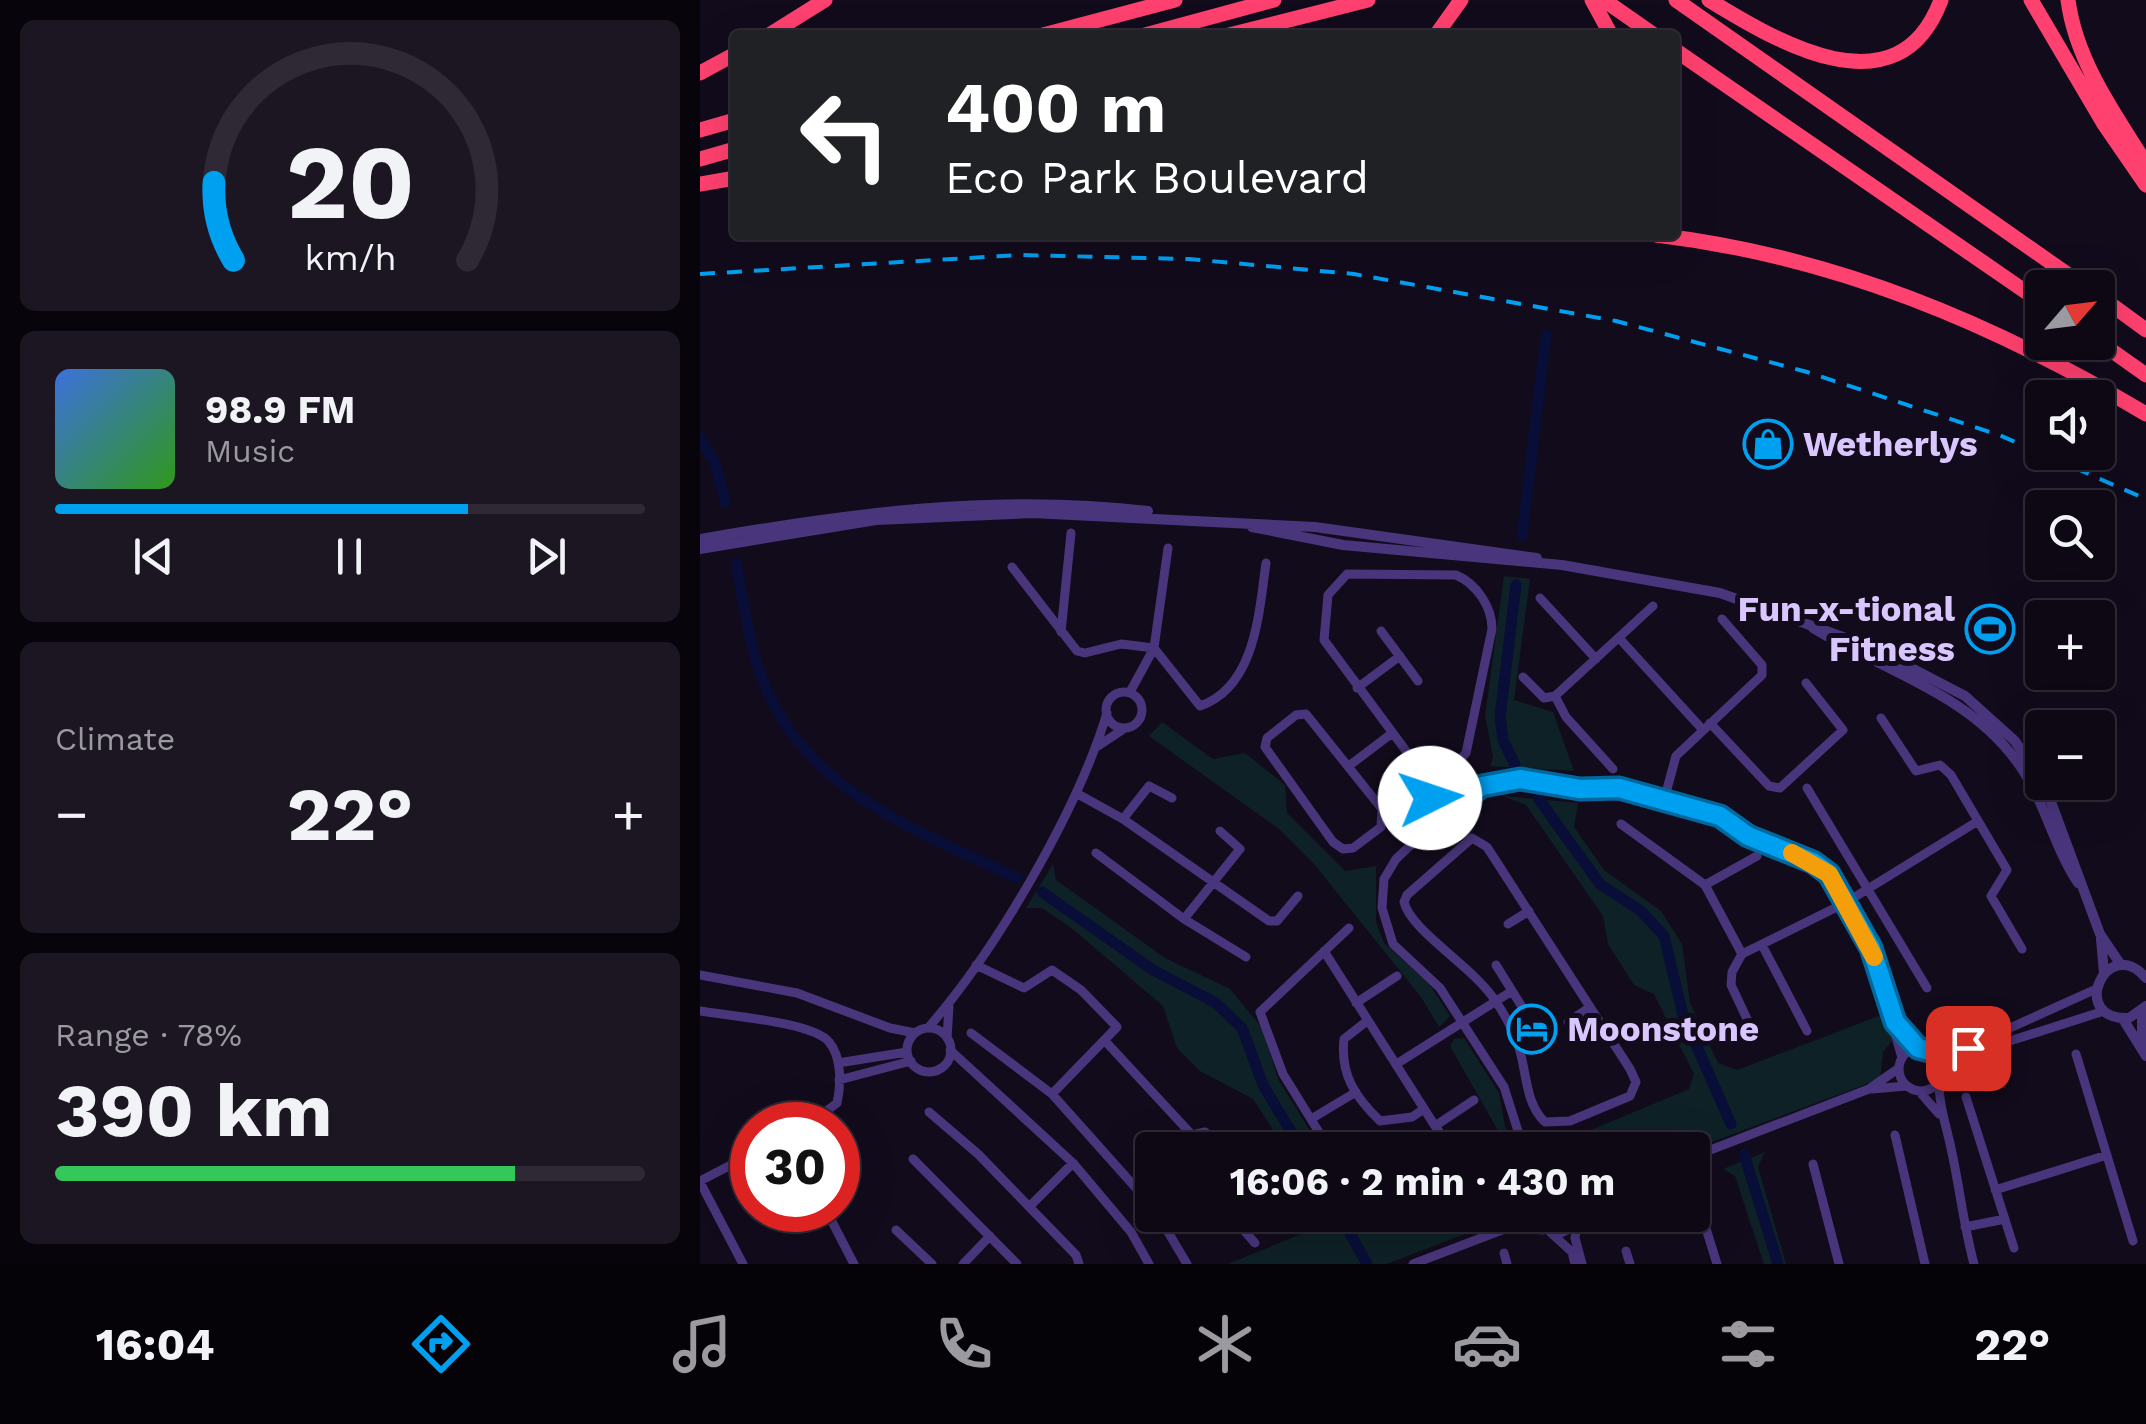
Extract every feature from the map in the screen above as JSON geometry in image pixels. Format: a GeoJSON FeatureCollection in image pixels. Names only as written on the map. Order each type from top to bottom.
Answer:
{"type":"FeatureCollection","features":[{"type":"Feature","properties":{"kind":"highway"},"geometry":{"type":"LineString","coordinates":[[771,30],[804,0]]}},
{"type":"Feature","properties":{"kind":"highway"},"geometry":{"type":"LineString","coordinates":[[774,30],[825,0]]}},
{"type":"Feature","properties":{"kind":"highway"},"geometry":{"type":"LineString","coordinates":[[1063,30],[1176,0]]}},
{"type":"Feature","properties":{"kind":"highway"},"geometry":{"type":"LineString","coordinates":[[1163,30],[1274,0]]}},
{"type":"Feature","properties":{"kind":"highway"},"geometry":{"type":"LineString","coordinates":[[1250,30],[1368,0]]}},
{"type":"Feature","properties":{"kind":"highway"},"geometry":{"type":"LineString","coordinates":[[1440,30],[1461,0]]}},
{"type":"Feature","properties":{"kind":"highway"},"geometry":{"type":"LineString","coordinates":[[1592,0],[1608,30]]}},
{"type":"Feature","properties":{"kind":"highway"},"geometry":{"type":"LineString","coordinates":[[1604,0],[1647,30]]}},
{"type":"Feature","properties":{"kind":"highway"},"geometry":{"type":"LineString","coordinates":[[1676,0],[2061,270]]}},
{"type":"Feature","properties":{"kind":"highway"},"geometry":{"type":"LineString","coordinates":[[1709,0],[1796,48],[1848,61],[1880,58],[1903,48],[1925,28],[1941,0]]}},
{"type":"Feature","properties":{"kind":"highway"},"geometry":{"type":"LineString","coordinates":[[2031,0],[2065,62],[2146,186]]}},
{"type":"Feature","properties":{"kind":"highway"},"geometry":{"type":"LineString","coordinates":[[2068,0],[2076,36],[2097,86],[2146,164]]}},
{"type":"Feature","properties":{"kind":"highway"},"geometry":{"type":"LineString","coordinates":[[1680,53],[2025,291]]}},
{"type":"Feature","properties":{"kind":"highway"},"geometry":{"type":"LineString","coordinates":[[700,73],[730,57]]}},
{"type":"Feature","properties":{"kind":"highway"},"geometry":{"type":"LineString","coordinates":[[700,130],[730,121]]}},
{"type":"Feature","properties":{"kind":"highway"},"geometry":{"type":"LineString","coordinates":[[700,159],[730,150]]}},
{"type":"Feature","properties":{"kind":"highway"},"geometry":{"type":"LineString","coordinates":[[700,168],[730,161]]}},
{"type":"Feature","properties":{"kind":"highway"},"geometry":{"type":"LineString","coordinates":[[700,184],[730,179]]}},
{"type":"Feature","properties":{"kind":"highway"},"geometry":{"type":"LineString","coordinates":[[1680,239],[1793,258],[1897,290],[2011,339],[2146,414]]}},
{"type":"Feature","properties":{"kind":"highway"},"geometry":{"type":"LineString","coordinates":[[2115,307],[2146,330]]}},
{"type":"Feature","properties":{"kind":"highway"},"geometry":{"type":"LineString","coordinates":[[2115,353],[2146,375]]}},
{"type":"Feature","properties":{"kind":"street"},"geometry":{"type":"LineString","coordinates":[[700,539],[866,510],[1069,502],[1252,527],[1354,546],[1562,565],[1735,597],[1799,620],[1946,698],[1987,726],[2032,785],[2100,934],[2121,965]]}},
{"type":"Feature","properties":{"kind":"street"},"geometry":{"type":"LineString","coordinates":[[700,549],[808,530],[928,516],[1032,512],[1163,516]]}},
{"type":"Feature","properties":{"kind":"street"},"geometry":{"type":"LineString","coordinates":[[1061,632],[1072,533]]}},
{"type":"Feature","properties":{"kind":"street"},"geometry":{"type":"LineString","coordinates":[[1130,692],[1154,648],[1168,548]]}},
{"type":"Feature","properties":{"kind":"street"},"geometry":{"type":"LineString","coordinates":[[1012,568],[1080,653],[1121,644],[1154,648],[1196,705],[1210,702],[1229,685],[1248,656],[1258,624],[1266,563]]}},
{"type":"Feature","properties":{"kind":"street"},"geometry":{"type":"LineString","coordinates":[[1432,786],[1456,769],[1466,752],[1492,629],[1490,609],[1470,584],[1456,575],[1352,573],[1339,580],[1328,595],[1322,634],[1357,688],[1432,786],[1430,800],[1443,815]]}},
{"type":"Feature","properties":{"kind":"street"},"geometry":{"type":"LineString","coordinates":[[1540,598],[1596,659]]}},
{"type":"Feature","properties":{"kind":"street"},"geometry":{"type":"LineString","coordinates":[[1523,677],[1544,698],[1555,696],[1653,606]]}},
{"type":"Feature","properties":{"kind":"street"},"geometry":{"type":"LineString","coordinates":[[1664,800],[1672,761],[1763,672],[1722,619]]}},
{"type":"Feature","properties":{"kind":"street"},"geometry":{"type":"LineString","coordinates":[[1381,631],[1418,681]]}},
{"type":"Feature","properties":{"kind":"street"},"geometry":{"type":"LineString","coordinates":[[1620,638],[1768,786],[1777,789],[1843,730],[1806,683]]}},
{"type":"Feature","properties":{"kind":"street"},"geometry":{"type":"LineString","coordinates":[[1357,688],[1400,656]]}},
{"type":"Feature","properties":{"kind":"street"},"geometry":{"type":"LineString","coordinates":[[700,975],[797,993],[890,1028],[915,1033],[928,1028],[976,965],[1076,793],[1115,694],[1130,692],[1139,699],[1142,712],[1136,724],[1096,747]]}},
{"type":"Feature","properties":{"kind":"street"},"geometry":{"type":"LineString","coordinates":[[1555,696],[1566,718],[1613,768]]}},
{"type":"Feature","properties":{"kind":"street"},"geometry":{"type":"LineString","coordinates":[[1106,713],[1111,722],[1125,728]]}},
{"type":"Feature","properties":{"kind":"street"},"geometry":{"type":"LineString","coordinates":[[1306,714],[1350,766],[1384,817],[1375,833],[1347,850],[1333,842],[1269,754],[1264,741],[1296,715],[1306,714]]}},
{"type":"Feature","properties":{"kind":"street"},"geometry":{"type":"LineString","coordinates":[[1881,718],[1916,771],[1946,768],[1978,820],[2008,873],[1991,896],[2022,949]]}},
{"type":"Feature","properties":{"kind":"street"},"geometry":{"type":"LineString","coordinates":[[1350,766],[1391,734]]}},
{"type":"Feature","properties":{"kind":"street"},"geometry":{"type":"LineString","coordinates":[[1518,1132],[1504,1087],[1464,1023],[1434,980],[1393,944],[1383,920],[1382,886],[1388,868],[1443,815],[1473,790],[1510,779],[1580,789],[1619,788],[1720,816],[1748,836],[1813,862],[1829,874],[1871,948],[1895,1022],[1907,1086]]}},
{"type":"Feature","properties":{"kind":"street"},"geometry":{"type":"LineString","coordinates":[[1123,819],[1149,786],[1172,798]]}},
{"type":"Feature","properties":{"kind":"street"},"geometry":{"type":"LineString","coordinates":[[1807,788],[1927,988]]}},
{"type":"Feature","properties":{"kind":"street"},"geometry":{"type":"LineString","coordinates":[[1076,793],[1123,819],[1272,922],[1298,896]]}},
{"type":"Feature","properties":{"kind":"street"},"geometry":{"type":"LineString","coordinates":[[1756,1038],[1731,985],[1732,972],[1742,954],[1846,902],[1978,820]]}},
{"type":"Feature","properties":{"kind":"street"},"geometry":{"type":"LineString","coordinates":[[1621,824],[1705,885],[1742,954]]}},
{"type":"Feature","properties":{"kind":"street"},"geometry":{"type":"LineString","coordinates":[[1184,919],[1240,850],[1220,831]]}},
{"type":"Feature","properties":{"kind":"street"},"geometry":{"type":"LineString","coordinates":[[1474,838],[1488,847],[1590,1007],[1634,1077],[1634,1090],[1570,1121],[1550,1124],[1533,1104],[1519,1048],[1496,1002],[1468,966],[1414,924],[1405,899],[1436,866],[1474,838]]}},
{"type":"Feature","properties":{"kind":"street"},"geometry":{"type":"LineString","coordinates":[[1096,852],[1184,919],[1246,957]]}},
{"type":"Feature","properties":{"kind":"street"},"geometry":{"type":"LineString","coordinates":[[1705,885],[1757,856]]}},
{"type":"Feature","properties":{"kind":"street"},"geometry":{"type":"LineString","coordinates":[[1508,924],[1529,911]]}},
{"type":"Feature","properties":{"kind":"street"},"geometry":{"type":"LineString","coordinates":[[1319,1132],[1283,1074],[1260,1011],[1349,928]]}},
{"type":"Feature","properties":{"kind":"street"},"geometry":{"type":"LineString","coordinates":[[1895,1022],[1918,1048],[1934,1052],[1968,1048],[2096,988],[2104,973],[2100,934]]}},
{"type":"Feature","properties":{"kind":"street"},"geometry":{"type":"LineString","coordinates":[[1762,945],[1807,1030]]}},
{"type":"Feature","properties":{"kind":"street"},"geometry":{"type":"LineString","coordinates":[[1324,950],[1439,1132]]}},
{"type":"Feature","properties":{"kind":"street"},"geometry":{"type":"LineString","coordinates":[[976,965],[1024,988],[1052,970],[1081,990],[1117,1027],[1052,1094]]}},
{"type":"Feature","properties":{"kind":"street"},"geometry":{"type":"LineString","coordinates":[[1496,965],[1529,1018]]}},
{"type":"Feature","properties":{"kind":"street"},"geometry":{"type":"LineString","coordinates":[[2104,973],[2121,965],[2136,968],[2146,978]]}},
{"type":"Feature","properties":{"kind":"street"},"geometry":{"type":"LineString","coordinates":[[1356,1002],[1397,976]]}},
{"type":"Feature","properties":{"kind":"street"},"geometry":{"type":"LineString","coordinates":[[2096,988],[2104,1011]]}},
{"type":"Feature","properties":{"kind":"street"},"geometry":{"type":"LineString","coordinates":[[1398,1063],[1512,991]]}},
{"type":"Feature","properties":{"kind":"street"},"geometry":{"type":"LineString","coordinates":[[949,1004],[950,1050],[972,1075],[1030,1119],[1073,1163],[1132,1232],[1149,1264]]}},
{"type":"Feature","properties":{"kind":"street"},"geometry":{"type":"LineString","coordinates":[[1568,1022],[1590,1007]]}},
{"type":"Feature","properties":{"kind":"street"},"geometry":{"type":"LineString","coordinates":[[2123,1019],[2144,1008],[2144,1050]]}},
{"type":"Feature","properties":{"kind":"street"},"geometry":{"type":"LineString","coordinates":[[700,1011],[812,1031],[830,1042],[838,1063],[837,1102]]}},
{"type":"Feature","properties":{"kind":"street"},"geometry":{"type":"LineString","coordinates":[[1919,1091],[1966,1054],[2104,1011],[2123,1019],[2144,1050]]}},
{"type":"Feature","properties":{"kind":"street"},"geometry":{"type":"LineString","coordinates":[[1367,1020],[1344,1039],[1342,1068],[1356,1092],[1380,1122],[1411,1117],[1424,1109]]}},
{"type":"Feature","properties":{"kind":"street"},"geometry":{"type":"LineString","coordinates":[[890,1028],[923,1071],[941,1068],[972,1075]]}},
{"type":"Feature","properties":{"kind":"street"},"geometry":{"type":"LineString","coordinates":[[928,1028],[947,1038]]}},
{"type":"Feature","properties":{"kind":"street"},"geometry":{"type":"LineString","coordinates":[[908,1054],[915,1033]]}},
{"type":"Feature","properties":{"kind":"street"},"geometry":{"type":"LineString","coordinates":[[971,1033],[1052,1094],[1135,1183]]}},
{"type":"Feature","properties":{"kind":"street"},"geometry":{"type":"LineString","coordinates":[[1106,1042],[1189,1132]]}},
{"type":"Feature","properties":{"kind":"street"},"geometry":{"type":"LineString","coordinates":[[1869,1089],[1918,1048]]}},
{"type":"Feature","properties":{"kind":"street"},"geometry":{"type":"LineString","coordinates":[[941,1068],[950,1050]]}},
{"type":"Feature","properties":{"kind":"street"},"geometry":{"type":"LineString","coordinates":[[1934,1052],[1940,1076],[1939,1114],[1953,1154],[1974,1264]]}},
{"type":"Feature","properties":{"kind":"street"},"geometry":{"type":"LineString","coordinates":[[838,1063],[908,1054]]}},
{"type":"Feature","properties":{"kind":"street"},"geometry":{"type":"LineString","coordinates":[[839,1080],[908,1054]]}},
{"type":"Feature","properties":{"kind":"street"},"geometry":{"type":"LineString","coordinates":[[2076,1054],[2133,1242]]}},
{"type":"Feature","properties":{"kind":"street"},"geometry":{"type":"LineString","coordinates":[[1710,1150],[1869,1089],[1907,1086],[1919,1091],[1939,1114]]}},
{"type":"Feature","properties":{"kind":"street"},"geometry":{"type":"LineString","coordinates":[[1311,1119],[1356,1092]]}},
{"type":"Feature","properties":{"kind":"street"},"geometry":{"type":"LineString","coordinates":[[1966,1097],[2014,1248]]}},
{"type":"Feature","properties":{"kind":"street"},"geometry":{"type":"LineString","coordinates":[[1435,1126],[1474,1100]]}},
{"type":"Feature","properties":{"kind":"street"},"geometry":{"type":"LineString","coordinates":[[929,1112],[1030,1206],[1076,1255],[1079,1264]]}},
{"type":"Feature","properties":{"kind":"street"},"geometry":{"type":"LineString","coordinates":[[1895,1135],[1925,1264]]}},
{"type":"Feature","properties":{"kind":"street"},"geometry":{"type":"LineString","coordinates":[[1996,1190],[2107,1155]]}},
{"type":"Feature","properties":{"kind":"street"},"geometry":{"type":"LineString","coordinates":[[913,1159],[1017,1264]]}},
{"type":"Feature","properties":{"kind":"street"},"geometry":{"type":"LineString","coordinates":[[1030,1206],[1073,1163]]}},
{"type":"Feature","properties":{"kind":"street"},"geometry":{"type":"LineString","coordinates":[[1813,1164],[1839,1264]]}},
{"type":"Feature","properties":{"kind":"street"},"geometry":{"type":"LineString","coordinates":[[730,1165],[700,1181],[743,1264]]}},
{"type":"Feature","properties":{"kind":"street"},"geometry":{"type":"LineString","coordinates":[[1964,1227],[2004,1219]]}},
{"type":"Feature","properties":{"kind":"street"},"geometry":{"type":"LineString","coordinates":[[896,1230],[932,1264]]}},
{"type":"Feature","properties":{"kind":"street"},"geometry":{"type":"LineString","coordinates":[[837,1232],[854,1264]]}},
{"type":"Feature","properties":{"kind":"street"},"geometry":{"type":"LineString","coordinates":[[1168,1232],[1187,1264]]}},
{"type":"Feature","properties":{"kind":"street"},"geometry":{"type":"LineString","coordinates":[[1245,1232],[1254,1243]]}},
{"type":"Feature","properties":{"kind":"street"},"geometry":{"type":"LineString","coordinates":[[1413,1264],[1497,1232]]}},
{"type":"Feature","properties":{"kind":"street"},"geometry":{"type":"LineString","coordinates":[[1548,1232],[1572,1252],[1578,1264]]}},
{"type":"Feature","properties":{"kind":"street"},"geometry":{"type":"LineString","coordinates":[[1576,1232],[1578,1264]]}},
{"type":"Feature","properties":{"kind":"street"},"geometry":{"type":"LineString","coordinates":[[1707,1232],[1716,1264]]}},
{"type":"Feature","properties":{"kind":"street"},"geometry":{"type":"LineString","coordinates":[[963,1264],[990,1236]]}},
{"type":"Feature","properties":{"kind":"street"},"geometry":{"type":"LineString","coordinates":[[1626,1250],[1630,1264]]}},
{"type":"Feature","properties":{"kind":"green space"},"geometry":{"type":"Polygon","coordinates":[[[1504,576],[1530,579],[1514,700],[1553,712],[1574,771],[1490,766],[1493,757],[1485,716],[1504,576]]]}},
{"type":"Feature","properties":{"kind":"green space"},"geometry":{"type":"Polygon","coordinates":[[[1162,722],[1213,759],[1245,753],[1285,785],[1287,813],[1345,871],[1376,866],[1376,922],[1384,943],[1430,985],[1450,1016],[1439,1027],[1421,997],[1314,864],[1279,829],[1149,736],[1162,722]]]}},
{"type":"Feature","properties":{"kind":"green space"},"geometry":{"type":"Polygon","coordinates":[[[1503,796],[1578,803],[1574,827],[1604,870],[1661,911],[1682,944],[1690,1003],[1718,1063],[1737,1070],[1884,1014],[1894,1038],[1883,1052],[1880,1079],[1710,1143],[1710,1132],[1586,1132],[1689,1089],[1694,1074],[1654,994],[1634,985],[1608,944],[1603,916],[1526,805],[1503,796]]]}},
{"type":"Feature","properties":{"kind":"green space"},"geometry":{"type":"Polygon","coordinates":[[[1053,864],[1056,880],[1165,958],[1230,989],[1263,1029],[1278,1079],[1311,1132],[1274,1132],[1253,1099],[1200,1071],[1177,1048],[1163,1006],[1074,930],[1042,908],[1026,908],[1053,864]]]}},
{"type":"Feature","properties":{"kind":"green space"},"geometry":{"type":"Polygon","coordinates":[[[1464,1038],[1499,1093],[1508,1132],[1499,1132],[1450,1046],[1454,1039],[1464,1038]]]}},
{"type":"Feature","properties":{"kind":"green space"},"geometry":{"type":"Polygon","coordinates":[[[1765,1152],[1758,1167],[1786,1264],[1764,1264],[1735,1176],[1723,1169],[1765,1152]]]}},
{"type":"Feature","properties":{"kind":"green space"},"geometry":{"type":"Polygon","coordinates":[[[1306,1232],[1470,1232],[1387,1264],[1228,1264],[1306,1232]]]}},
{"type":"Feature","properties":{"kind":"waterway"},"geometry":{"type":"LineString","coordinates":[[1522,536],[1546,335]]}},
{"type":"Feature","properties":{"kind":"waterway"},"geometry":{"type":"LineString","coordinates":[[700,438],[715,463],[725,502]]}},
{"type":"Feature","properties":{"kind":"waterway"},"geometry":{"type":"LineString","coordinates":[[736,563],[754,653],[771,698],[794,736],[823,768],[857,795],[934,839],[1017,878]]}},
{"type":"Feature","properties":{"kind":"waterway"},"geometry":{"type":"LineString","coordinates":[[1515,765],[1503,740],[1500,717],[1516,585]]}},
{"type":"Feature","properties":{"kind":"waterway"},"geometry":{"type":"LineString","coordinates":[[1538,798],[1600,884],[1641,911],[1664,936],[1683,1015],[1731,1124]]}},
{"type":"Feature","properties":{"kind":"waterway"},"geometry":{"type":"LineString","coordinates":[[1042,892],[1153,970],[1216,1003],[1242,1028],[1263,1085],[1291,1132]]}},
{"type":"Feature","properties":{"kind":"waterway"},"geometry":{"type":"LineString","coordinates":[[1744,1154],[1778,1264]]}},
{"type":"Feature","properties":{"kind":"waterway"},"geometry":{"type":"LineString","coordinates":[[1349,1232],[1367,1264]]}},
{"type":"Feature","properties":{"kind":"railway"},"geometry":{"type":"LineString","coordinates":[[700,274],[1019,255],[1189,259],[1354,274],[1616,321],[1807,372],[1999,435],[2146,499]]}},
{"type":"Feature","properties":{"kind":"slow traffic"},"geometry":{"type":"LineString","coordinates":[[1792,853],[1829,874],[1874,957]]}},
{"type":"Feature","properties":{"kind":"place","name":"Wetherlys"},"geometry":{"type":"Point","coordinates":[1768,444]}},
{"type":"Feature","properties":{"kind":"place","name":"Fun-x-tional Fitness"},"geometry":{"type":"Point","coordinates":[1990,629]}},
{"type":"Feature","properties":{"kind":"place","name":"Moonstone"},"geometry":{"type":"Point","coordinates":[1532,1029]}},
{"type":"Feature","properties":{"kind":"route"},"geometry":{"type":"LineString","coordinates":[[1430,798],[1443,815],[1473,790],[1497,781],[1520,779],[1580,789],[1619,788],[1720,816],[1748,836],[1813,862],[1829,874],[1871,948],[1882,992],[1895,1022],[1918,1048],[1934,1052],[1968,1048]]}}]}
